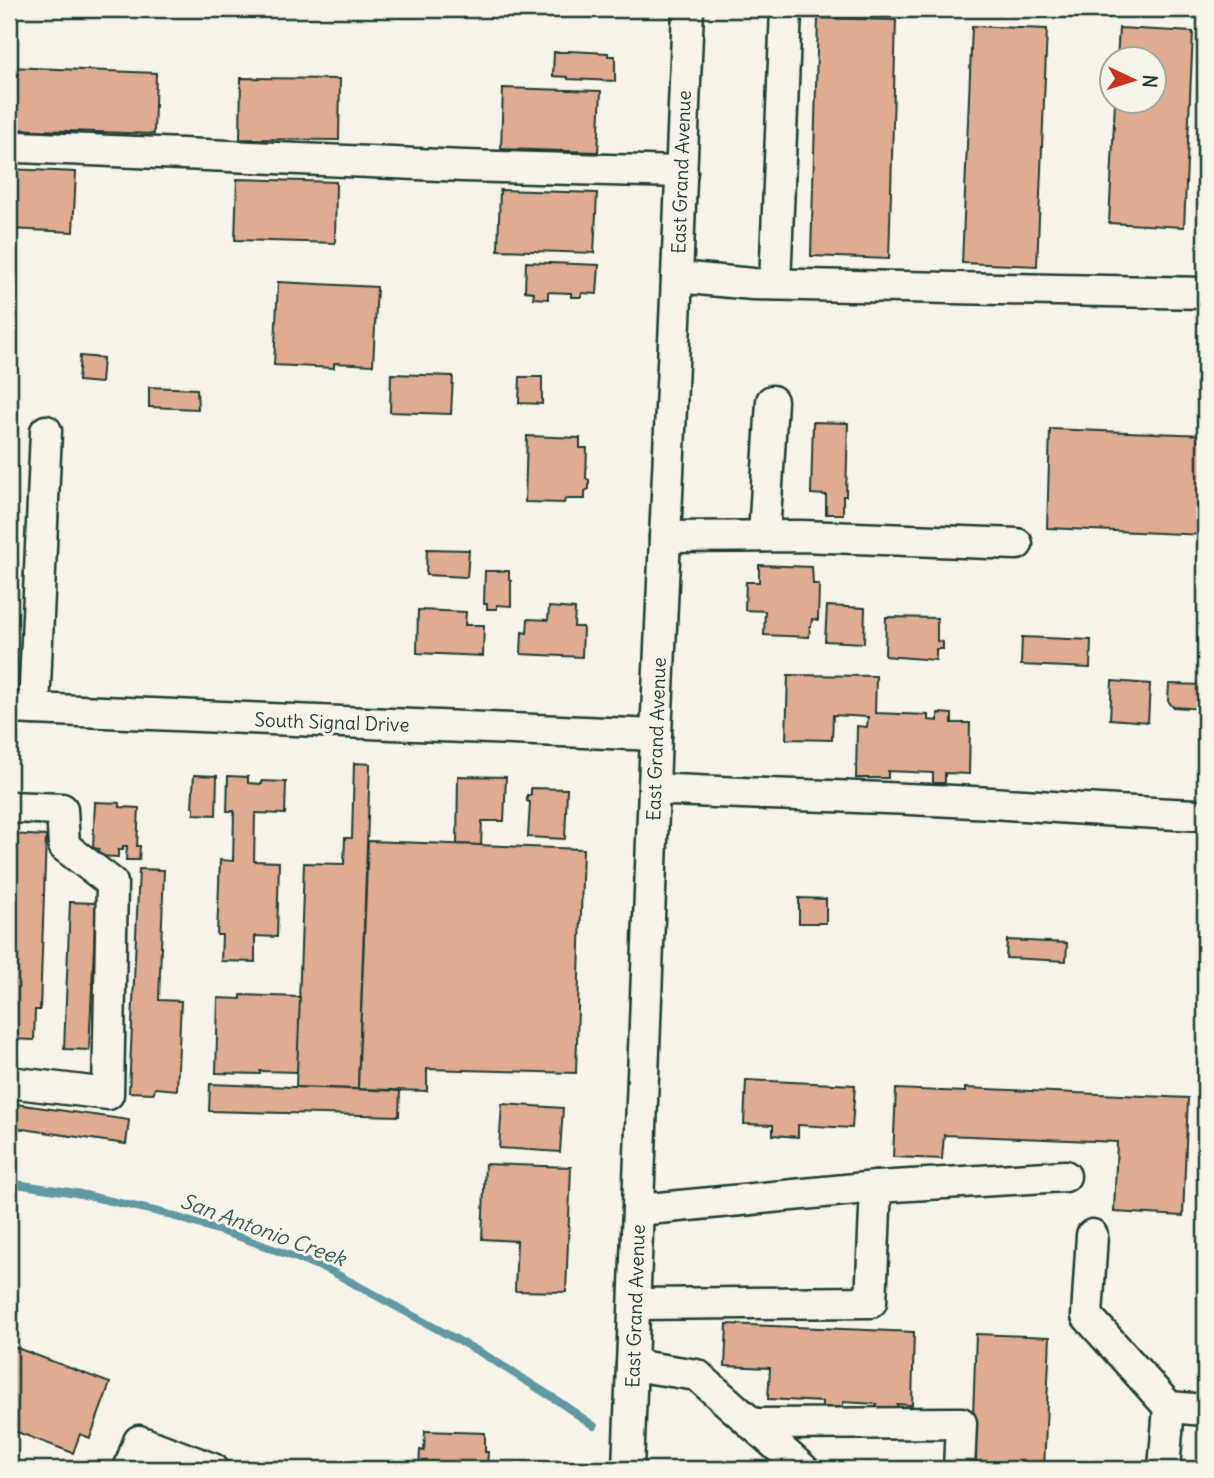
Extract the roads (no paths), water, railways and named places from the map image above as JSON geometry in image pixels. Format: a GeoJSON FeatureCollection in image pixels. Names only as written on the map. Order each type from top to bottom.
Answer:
{"type":"FeatureCollection","features":[{"type":"Feature","properties":{"kind":"street","name":"East Grand Avenue"},"geometry":{"type":"LineString","coordinates":[[628,1469],[656,735],[688,9]]}},
{"type":"Feature","properties":{"kind":"street"},"geometry":{"type":"LineString","coordinates":[[775,284],[786,9]]}},
{"type":"Feature","properties":{"kind":"street"},"geometry":{"type":"LineString","coordinates":[[19,147],[464,166],[682,172]]}},
{"type":"Feature","properties":{"kind":"street"},"geometry":{"type":"LineString","coordinates":[[677,277],[775,284],[1205,293]]}},
{"type":"Feature","properties":{"kind":"street"},"geometry":{"type":"LineString","coordinates":[[764,536],[772,401]]}},
{"type":"Feature","properties":{"kind":"street"},"geometry":{"type":"LineString","coordinates":[[21,709],[46,431]]}},
{"type":"Feature","properties":{"kind":"street"},"geometry":{"type":"LineString","coordinates":[[665,537],[801,536],[1017,544]]}},
{"type":"Feature","properties":{"kind":"street","name":"South Signal Drive"},"geometry":{"type":"LineString","coordinates":[[21,709],[656,735]]}},
{"type":"Feature","properties":{"kind":"street"},"geometry":{"type":"LineString","coordinates":[[654,789],[1205,815]]}},
{"type":"Feature","properties":{"kind":"street"},"geometry":{"type":"LineString","coordinates":[[9,807],[62,809],[64,846],[112,883],[108,1094],[9,1082]]}},
{"type":"Feature","properties":{"kind":"street"},"geometry":{"type":"LineString","coordinates":[[638,1209],[876,1187],[1065,1176]]}},
{"type":"Feature","properties":{"kind":"street"},"geometry":{"type":"LineString","coordinates":[[635,1304],[871,1302],[876,1187]]}},
{"type":"Feature","properties":{"kind":"street"},"geometry":{"type":"LineString","coordinates":[[1092,1235],[1087,1316],[1169,1407],[1205,1409]]}},
{"type":"Feature","properties":{"kind":"street"},"geometry":{"type":"LineString","coordinates":[[632,1365],[697,1375],[803,1469]]}},
{"type":"Feature","properties":{"kind":"street"},"geometry":{"type":"LineString","coordinates":[[1164,1469],[1169,1407]]}},
{"type":"Feature","properties":{"kind":"street"},"geometry":{"type":"LineString","coordinates":[[752,1424],[961,1423],[959,1469]]}},
{"type":"Feature","properties":{"kind":"street"},"geometry":{"type":"LineString","coordinates":[[129,1469],[139,1441],[214,1469]]}},
{"type":"Feature","properties":{"kind":"waterway","name":"San Antonio Creek"},"geometry":{"type":"LineString","coordinates":[[9,1183],[76,1193],[163,1213],[243,1238],[329,1270],[485,1355],[594,1426]]}}]}
